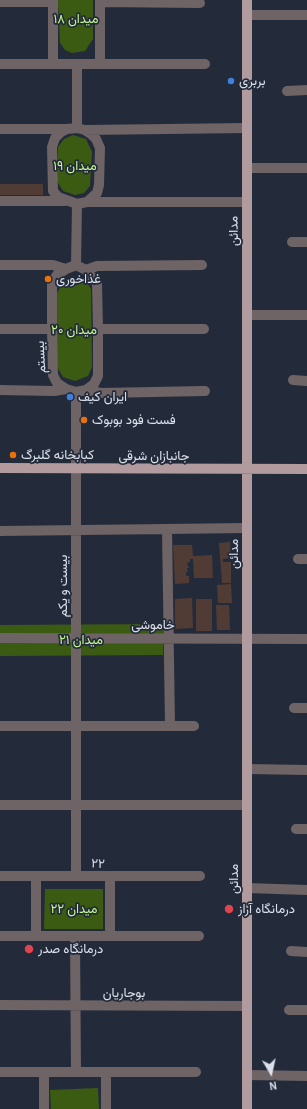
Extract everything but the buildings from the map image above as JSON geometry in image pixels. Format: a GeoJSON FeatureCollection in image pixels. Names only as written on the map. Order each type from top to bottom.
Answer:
{"type":"FeatureCollection","features":[{"type":"Feature","properties":{"kind":"main road","name":"مدائن"},"geometry":{"type":"LineString","coordinates":[[247,0],[247,1109]]}},
{"type":"Feature","properties":{"kind":"main road","name":"جانبازان شرقی"},"geometry":{"type":"LineString","coordinates":[[0,468],[307,469]]}},
{"type":"Feature","properties":{"kind":"street"},"geometry":{"type":"LineString","coordinates":[[0,2],[53,1],[53,64]]}},
{"type":"Feature","properties":{"kind":"street"},"geometry":{"type":"LineString","coordinates":[[100,64],[100,1],[200,3]]}},
{"type":"Feature","properties":{"kind":"street"},"geometry":{"type":"LineString","coordinates":[[247,15],[307,15]]}},
{"type":"Feature","properties":{"kind":"street"},"geometry":{"type":"LineString","coordinates":[[0,64],[205,64]]}},
{"type":"Feature","properties":{"kind":"street"},"geometry":{"type":"LineString","coordinates":[[76,129],[77,64]]}},
{"type":"Feature","properties":{"kind":"street"},"geometry":{"type":"LineString","coordinates":[[286,90],[307,90]]}},
{"type":"Feature","properties":{"kind":"street"},"geometry":{"type":"LineString","coordinates":[[0,129],[247,128]]}},
{"type":"Feature","properties":{"kind":"street"},"geometry":{"type":"LineString","coordinates":[[65,201],[58,197],[54,191],[52,147],[54,138],[76,129],[96,139],[100,148],[99,185],[97,193],[82,203],[71,267]]}},
{"type":"Feature","properties":{"kind":"street"},"geometry":{"type":"LineString","coordinates":[[247,168],[307,168]]}},
{"type":"Feature","properties":{"kind":"street"},"geometry":{"type":"LineString","coordinates":[[0,201],[65,201],[82,203],[247,202]]}},
{"type":"Feature","properties":{"kind":"street"},"geometry":{"type":"LineString","coordinates":[[292,242],[307,242]]}},
{"type":"Feature","properties":{"kind":"street"},"geometry":{"type":"LineString","coordinates":[[0,265],[53,265],[86,270],[97,266],[202,265]]}},
{"type":"Feature","properties":{"kind":"street","name":"بیستم"},"geometry":{"type":"LineString","coordinates":[[71,267],[57,275],[52,282],[52,329],[54,375],[57,383],[76,391]]}},
{"type":"Feature","properties":{"kind":"street"},"geometry":{"type":"LineString","coordinates":[[76,391],[94,384],[98,376],[97,283],[86,270]]}},
{"type":"Feature","properties":{"kind":"street"},"geometry":{"type":"LineString","coordinates":[[248,315],[307,315]]}},
{"type":"Feature","properties":{"kind":"street"},"geometry":{"type":"LineString","coordinates":[[0,329],[52,329]]}},
{"type":"Feature","properties":{"kind":"street"},"geometry":{"type":"LineString","coordinates":[[98,329],[204,329]]}},
{"type":"Feature","properties":{"kind":"street"},"geometry":{"type":"LineString","coordinates":[[293,380],[307,381]]}},
{"type":"Feature","properties":{"kind":"street"},"geometry":{"type":"LineString","coordinates":[[0,390],[76,391],[101,393],[205,391]]}},
{"type":"Feature","properties":{"kind":"street","name":"بیست و یکم"},"geometry":{"type":"LineString","coordinates":[[76,391],[76,876]]}},
{"type":"Feature","properties":{"kind":"street"},"geometry":{"type":"LineString","coordinates":[[0,531],[247,528]]}},
{"type":"Feature","properties":{"kind":"street"},"geometry":{"type":"LineString","coordinates":[[167,529],[170,638],[170,726]]}},
{"type":"Feature","properties":{"kind":"street","name":"خاموشی"},"geometry":{"type":"LineString","coordinates":[[0,638],[307,639]]}},
{"type":"Feature","properties":{"kind":"street"},"geometry":{"type":"LineString","coordinates":[[294,708],[307,708]]}},
{"type":"Feature","properties":{"kind":"street"},"geometry":{"type":"LineString","coordinates":[[0,726],[194,726]]}},
{"type":"Feature","properties":{"kind":"street"},"geometry":{"type":"LineString","coordinates":[[247,768],[307,770]]}},
{"type":"Feature","properties":{"kind":"street"},"geometry":{"type":"LineString","coordinates":[[0,805],[247,805]]}},
{"type":"Feature","properties":{"kind":"street"},"geometry":{"type":"LineString","coordinates":[[296,829],[307,829]]}},
{"type":"Feature","properties":{"kind":"street","name":"۲۲"},"geometry":{"type":"LineString","coordinates":[[0,876],[110,876],[110,936]]}},
{"type":"Feature","properties":{"kind":"street"},"geometry":{"type":"LineString","coordinates":[[36,876],[36,936]]}},
{"type":"Feature","properties":{"kind":"street"},"geometry":{"type":"LineString","coordinates":[[110,876],[200,876]]}},
{"type":"Feature","properties":{"kind":"street"},"geometry":{"type":"LineString","coordinates":[[247,888],[307,890]]}},
{"type":"Feature","properties":{"kind":"street"},"geometry":{"type":"LineString","coordinates":[[0,936],[199,936]]}},
{"type":"Feature","properties":{"kind":"street"},"geometry":{"type":"LineString","coordinates":[[75,936],[76,1072]]}},
{"type":"Feature","properties":{"kind":"street"},"geometry":{"type":"LineString","coordinates":[[291,951],[307,952]]}},
{"type":"Feature","properties":{"kind":"street","name":"بوجاریان"},"geometry":{"type":"LineString","coordinates":[[0,1006],[247,1006]]}},
{"type":"Feature","properties":{"kind":"street"},"geometry":{"type":"LineString","coordinates":[[289,1010],[307,1010]]}},
{"type":"Feature","properties":{"kind":"street"},"geometry":{"type":"LineString","coordinates":[[0,1072],[196,1072]]}},
{"type":"Feature","properties":{"kind":"street"},"geometry":{"type":"LineString","coordinates":[[44,1072],[44,1109]]}},
{"type":"Feature","properties":{"kind":"street"},"geometry":{"type":"LineString","coordinates":[[106,1072],[106,1109]]}},
{"type":"Feature","properties":{"kind":"street"},"geometry":{"type":"LineString","coordinates":[[247,1075],[307,1076]]}},
{"type":"Feature","properties":{"kind":"green space","name":"میدان ۱۸"},"geometry":{"type":"Polygon","coordinates":[[[58,0],[93,0],[93,39],[85,51],[72,53],[65,50],[60,43],[58,0]]]}},
{"type":"Feature","properties":{"kind":"green space","name":"میدان ۱۹"},"geometry":{"type":"Polygon","coordinates":[[[73,135],[86,139],[92,152],[90,186],[84,193],[75,195],[63,191],[57,181],[58,147],[64,139],[73,135]]]}},
{"type":"Feature","properties":{"kind":"green space","name":"میدان ۲۰"},"geometry":{"type":"Polygon","coordinates":[[[78,277],[86,281],[91,289],[92,367],[88,376],[75,381],[63,377],[57,367],[57,293],[64,281],[78,277]]]}},
{"type":"Feature","properties":{"kind":"green space","name":"میدان ۲۱"},"geometry":{"type":"Polygon","coordinates":[[[163,624],[163,655],[0,656],[0,625],[163,624]]]}},
{"type":"Feature","properties":{"kind":"green space","name":"میدان ۲۲"},"geometry":{"type":"Polygon","coordinates":[[[45,889],[103,889],[103,929],[44,929],[45,889]]]}},
{"type":"Feature","properties":{"kind":"green space"},"geometry":{"type":"Polygon","coordinates":[[[98,1088],[99,1109],[51,1109],[50,1090],[98,1088]]]}},
{"type":"Feature","properties":{"kind":"place","name":"بربری"},"geometry":{"type":"Point","coordinates":[231,81]}},
{"type":"Feature","properties":{"kind":"place","name":"غذاخوری"},"geometry":{"type":"Point","coordinates":[48,279]}},
{"type":"Feature","properties":{"kind":"place","name":"ایران کیف"},"geometry":{"type":"Point","coordinates":[70,397]}},
{"type":"Feature","properties":{"kind":"place","name":"فست فود بوبوک"},"geometry":{"type":"Point","coordinates":[84,420]}},
{"type":"Feature","properties":{"kind":"place","name":"کبابخانه گلبرگ"},"geometry":{"type":"Point","coordinates":[13,455]}},
{"type":"Feature","properties":{"kind":"place","name":"درمانگاه آراز"},"geometry":{"type":"Point","coordinates":[229,909]}},
{"type":"Feature","properties":{"kind":"place","name":"درمانگاه صدر"},"geometry":{"type":"Point","coordinates":[29,949]}}]}
